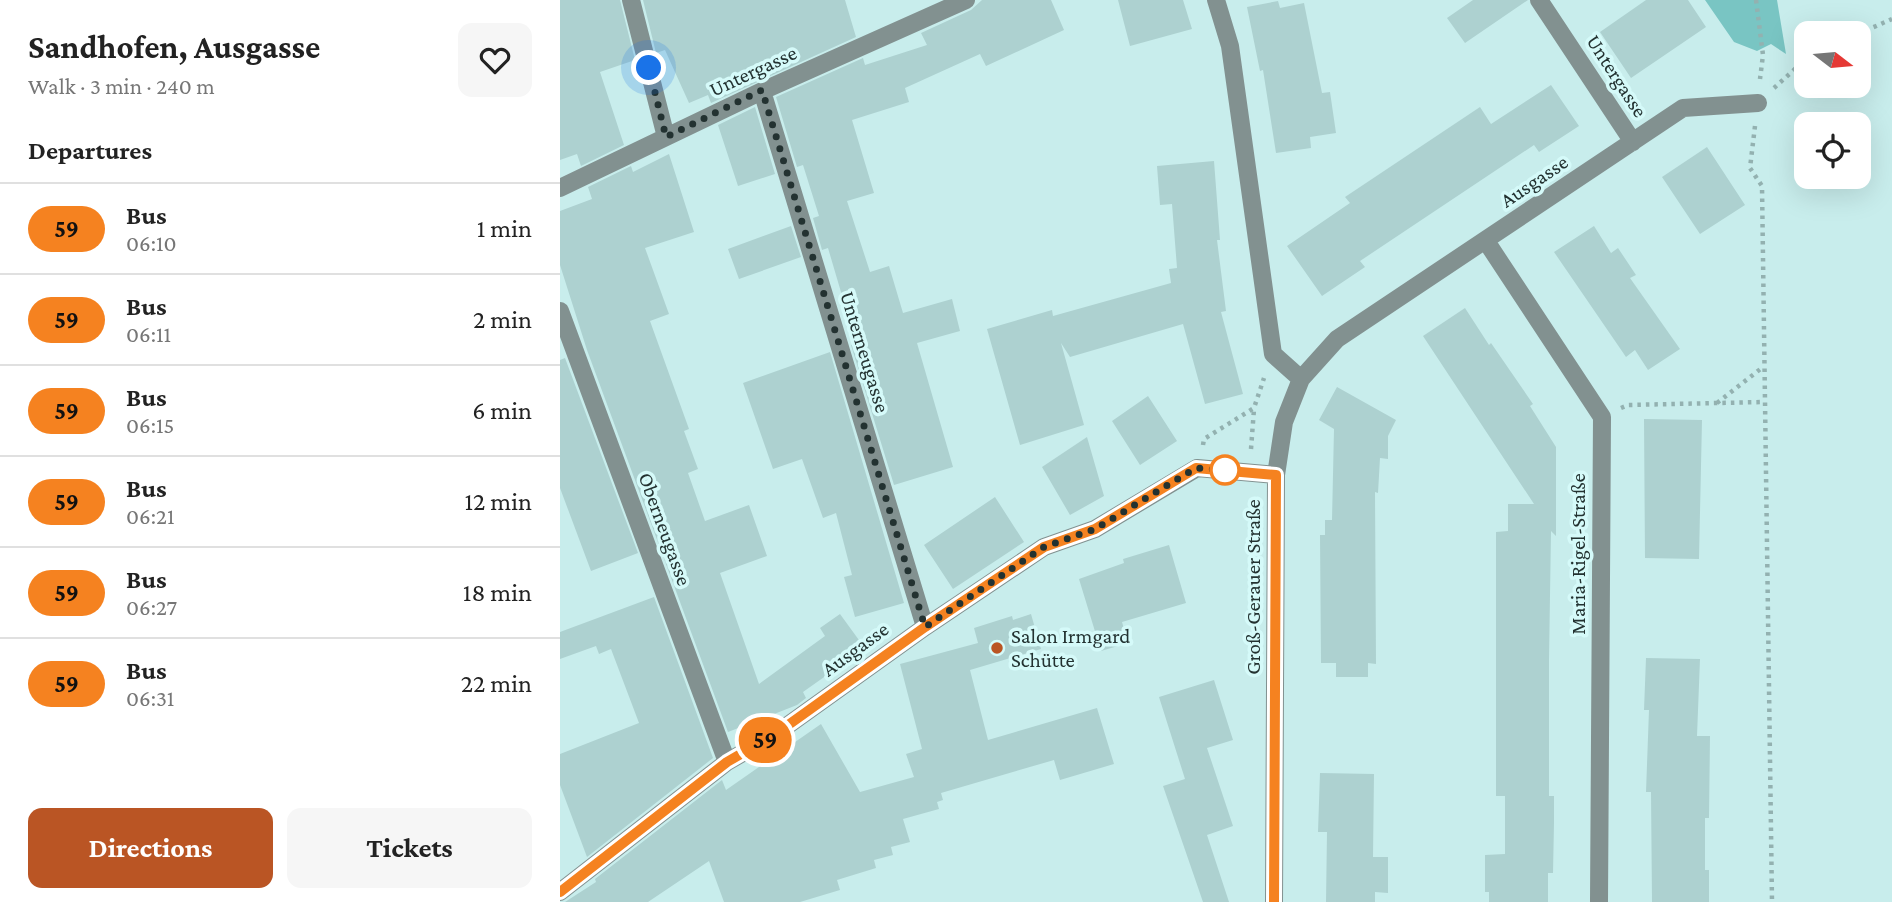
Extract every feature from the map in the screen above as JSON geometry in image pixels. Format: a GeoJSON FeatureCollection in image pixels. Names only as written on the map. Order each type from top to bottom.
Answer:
{"type":"FeatureCollection","features":[{"type":"Feature","properties":{"kind":"street"},"geometry":{"type":"LineString","coordinates":[[631,0],[666,137]]}},
{"type":"Feature","properties":{"kind":"street","name":"Untergasse"},"geometry":{"type":"LineString","coordinates":[[560,188],[762,90],[966,0]]}},
{"type":"Feature","properties":{"kind":"street"},"geometry":{"type":"LineString","coordinates":[[1216,0],[1230,46],[1273,354],[1301,379]]}},
{"type":"Feature","properties":{"kind":"street","name":"Untergasse"},"geometry":{"type":"LineString","coordinates":[[1539,0],[1633,142]]}},
{"type":"Feature","properties":{"kind":"street","name":"Unterneugasse"},"geometry":{"type":"LineString","coordinates":[[762,90],[925,627]]}},
{"type":"Feature","properties":{"kind":"street","name":"Ausgasse"},"geometry":{"type":"LineString","coordinates":[[1301,379],[1337,339],[1683,108],[1758,103]]}},
{"type":"Feature","properties":{"kind":"street"},"geometry":{"type":"LineString","coordinates":[[1486,241],[1601,417]]}},
{"type":"Feature","properties":{"kind":"street","name":"Oberneugasse"},"geometry":{"type":"LineString","coordinates":[[560,311],[727,762]]}},
{"type":"Feature","properties":{"kind":"street","name":"Groß-Gerauer Straße"},"geometry":{"type":"LineString","coordinates":[[1274,902],[1276,475],[1284,422],[1301,379]]}},
{"type":"Feature","properties":{"kind":"street","name":"Maria-Rigel-Straße"},"geometry":{"type":"LineString","coordinates":[[1599,902],[1601,417]]}},
{"type":"Feature","properties":{"kind":"street"},"geometry":{"type":"LineString","coordinates":[[1196,468],[1276,475]]}},
{"type":"Feature","properties":{"kind":"street","name":"Ausgasse"},"geometry":{"type":"LineString","coordinates":[[560,891],[727,762],[777,733],[925,627],[1044,547],[1095,529],[1196,468]]}},
{"type":"Feature","properties":{"kind":"path"},"geometry":{"type":"LineString","coordinates":[[1756,0],[1763,55],[1750,168],[1762,186],[1772,902]]}},
{"type":"Feature","properties":{"kind":"path"},"geometry":{"type":"LineString","coordinates":[[1871,28],[1892,19]]}},
{"type":"Feature","properties":{"kind":"path"},"geometry":{"type":"LineString","coordinates":[[1758,103],[1794,69]]}},
{"type":"Feature","properties":{"kind":"path"},"geometry":{"type":"LineString","coordinates":[[1250,472],[1254,408],[1273,354]]}},
{"type":"Feature","properties":{"kind":"path"},"geometry":{"type":"LineString","coordinates":[[1717,403],[1763,367]]}},
{"type":"Feature","properties":{"kind":"path"},"geometry":{"type":"LineString","coordinates":[[1601,417],[1628,405],[1764,402]]}},
{"type":"Feature","properties":{"kind":"path"},"geometry":{"type":"LineString","coordinates":[[1196,468],[1204,439],[1254,408]]}},
{"type":"Feature","properties":{"kind":"shaded area"},"geometry":{"type":"Polygon","coordinates":[[[1705,0],[1777,0],[1786,54],[1771,44],[1757,51],[1734,42],[1705,0]]]}},
{"type":"Feature","properties":{"kind":"building"},"geometry":{"type":"Polygon","coordinates":[[[560,0],[620,0],[635,60],[600,72],[624,145],[581,166],[577,154],[560,160],[560,0]]]}},
{"type":"Feature","properties":{"kind":"building"},"geometry":{"type":"Polygon","coordinates":[[[643,0],[845,0],[856,37],[711,103],[708,95],[689,103],[665,50],[656,53],[643,0]]]}},
{"type":"Feature","properties":{"kind":"building"},"geometry":{"type":"Polygon","coordinates":[[[982,0],[1051,0],[1064,30],[986,66],[980,54],[905,88],[909,102],[852,120],[874,193],[847,201],[870,272],[889,266],[903,313],[952,299],[960,331],[917,343],[953,467],[894,485],[851,345],[856,343],[828,248],[822,250],[813,218],[819,216],[803,165],[797,167],[776,97],[863,58],[865,65],[927,45],[921,33],[971,10],[982,0]]]}},
{"type":"Feature","properties":{"kind":"building"},"geometry":{"type":"Polygon","coordinates":[[[1118,0],[1183,0],[1192,29],[1130,46],[1118,0]]]}},
{"type":"Feature","properties":{"kind":"building"},"geometry":{"type":"Polygon","coordinates":[[[1473,0],[1528,0],[1465,43],[1447,18],[1473,0]]]}},
{"type":"Feature","properties":{"kind":"building"},"geometry":{"type":"Polygon","coordinates":[[[1646,0],[1688,0],[1706,27],[1631,78],[1600,32],[1646,0]]]}},
{"type":"Feature","properties":{"kind":"building"},"geometry":{"type":"Polygon","coordinates":[[[1278,1],[1280,8],[1304,3],[1322,93],[1330,92],[1336,133],[1310,137],[1311,148],[1276,153],[1263,70],[1260,71],[1247,7],[1278,1]]]}},
{"type":"Feature","properties":{"kind":"building"},"geometry":{"type":"Polygon","coordinates":[[[1551,85],[1579,126],[1539,152],[1534,145],[1360,261],[1365,267],[1322,296],[1287,246],[1350,203],[1345,197],[1480,107],[1491,124],[1551,85]]]}},
{"type":"Feature","properties":{"kind":"building"},"geometry":{"type":"Polygon","coordinates":[[[755,107],[775,174],[738,186],[718,125],[755,107]]]}},
{"type":"Feature","properties":{"kind":"building"},"geometry":{"type":"Polygon","coordinates":[[[1707,147],[1745,205],[1700,234],[1662,177],[1707,147]]]}},
{"type":"Feature","properties":{"kind":"building"},"geometry":{"type":"Polygon","coordinates":[[[669,154],[694,232],[645,248],[669,314],[650,321],[689,429],[684,431],[698,469],[688,473],[705,521],[749,505],[767,556],[720,573],[759,684],[825,636],[820,628],[840,614],[864,647],[826,672],[827,675],[803,692],[806,698],[797,705],[728,732],[587,350],[560,265],[560,211],[592,199],[588,187],[631,166],[633,172],[669,154]]]}},
{"type":"Feature","properties":{"kind":"building"},"geometry":{"type":"Polygon","coordinates":[[[1214,161],[1220,240],[1217,240],[1226,311],[1221,312],[1243,394],[1205,404],[1183,324],[1070,357],[1061,343],[1084,425],[1020,445],[987,329],[1052,310],[1053,316],[1171,283],[1169,269],[1177,268],[1172,204],[1160,205],[1157,166],[1214,161]]]}},
{"type":"Feature","properties":{"kind":"building"},"geometry":{"type":"Polygon","coordinates":[[[791,226],[801,257],[739,279],[728,249],[791,226]]]}},
{"type":"Feature","properties":{"kind":"building"},"geometry":{"type":"Polygon","coordinates":[[[1594,226],[1611,253],[1618,248],[1636,275],[1630,278],[1680,349],[1648,370],[1635,350],[1626,357],[1554,252],[1594,226]]]}},
{"type":"Feature","properties":{"kind":"building"},"geometry":{"type":"Polygon","coordinates":[[[1465,308],[1533,404],[1530,406],[1556,447],[1556,536],[1551,531],[1549,660],[1549,796],[1554,796],[1554,823],[1553,873],[1548,873],[1548,902],[1489,902],[1489,892],[1485,892],[1485,855],[1505,854],[1505,796],[1496,796],[1496,532],[1508,531],[1508,504],[1534,504],[1423,336],[1465,308]]]}},
{"type":"Feature","properties":{"kind":"building"},"geometry":{"type":"Polygon","coordinates":[[[830,352],[904,603],[855,617],[844,577],[852,575],[836,513],[823,518],[802,459],[773,469],[743,383],[830,352]]]}},
{"type":"Feature","properties":{"kind":"building"},"geometry":{"type":"Polygon","coordinates":[[[565,358],[638,553],[591,571],[560,488],[560,360],[565,358]]]}},
{"type":"Feature","properties":{"kind":"building"},"geometry":{"type":"Polygon","coordinates":[[[1337,387],[1396,420],[1388,436],[1388,459],[1380,458],[1378,493],[1375,492],[1376,664],[1368,663],[1368,677],[1336,677],[1336,663],[1321,663],[1320,535],[1325,535],[1325,520],[1332,520],[1334,429],[1319,420],[1337,387]]]}},
{"type":"Feature","properties":{"kind":"building"},"geometry":{"type":"Polygon","coordinates":[[[1148,396],[1177,441],[1140,465],[1112,421],[1148,396]]]}},
{"type":"Feature","properties":{"kind":"building"},"geometry":{"type":"Polygon","coordinates":[[[1644,419],[1702,420],[1699,559],[1645,558],[1644,419]]]}},
{"type":"Feature","properties":{"kind":"building"},"geometry":{"type":"Polygon","coordinates":[[[1087,437],[1104,496],[1070,515],[1042,467],[1087,437]]]}},
{"type":"Feature","properties":{"kind":"building"},"geometry":{"type":"Polygon","coordinates":[[[995,497],[1024,542],[953,589],[924,545],[995,497]]]}},
{"type":"Feature","properties":{"kind":"building"},"geometry":{"type":"Polygon","coordinates":[[[1169,545],[1186,603],[1122,622],[1128,643],[1101,651],[1079,579],[1124,563],[1123,559],[1169,545]]]}},
{"type":"Feature","properties":{"kind":"building"},"geometry":{"type":"Polygon","coordinates":[[[654,597],[713,758],[587,857],[560,785],[560,754],[639,723],[611,649],[599,654],[596,646],[560,659],[560,632],[654,597]]]}},
{"type":"Feature","properties":{"kind":"building"},"geometry":{"type":"Polygon","coordinates":[[[1031,614],[1041,649],[970,670],[988,740],[1097,708],[1114,764],[1060,780],[1054,760],[941,793],[943,800],[937,802],[939,809],[903,819],[910,842],[891,847],[893,855],[874,860],[876,868],[837,880],[840,890],[800,902],[724,902],[709,861],[648,902],[565,902],[596,882],[595,879],[722,780],[726,790],[821,724],[860,792],[914,777],[906,754],[922,749],[900,664],[978,643],[974,628],[1012,616],[1013,620],[1031,614]]]}},
{"type":"Feature","properties":{"kind":"building"},"geometry":{"type":"Polygon","coordinates":[[[1646,658],[1700,659],[1697,736],[1710,736],[1709,818],[1705,818],[1705,870],[1709,870],[1709,902],[1652,902],[1651,792],[1646,792],[1649,710],[1644,710],[1646,658]]]}},
{"type":"Feature","properties":{"kind":"building"},"geometry":{"type":"Polygon","coordinates":[[[1214,680],[1233,740],[1207,748],[1233,826],[1207,835],[1229,902],[1203,902],[1163,786],[1185,779],[1159,697],[1214,680]]]}},
{"type":"Feature","properties":{"kind":"building"},"geometry":{"type":"Polygon","coordinates":[[[1320,773],[1374,774],[1373,857],[1388,857],[1388,893],[1375,892],[1375,902],[1326,902],[1327,832],[1318,832],[1320,773]]]}},
{"type":"Feature","properties":{"kind":"bus line","name":"59"},"geometry":{"type":"LineString","coordinates":[[560,892],[727,762],[777,733],[925,627],[1044,547],[1095,529],[1196,468],[1276,475],[1274,902]]}},
{"type":"Feature","properties":{"kind":"place","name":"Salon Irmgard Schütte"},"geometry":{"type":"Point","coordinates":[997,648]}},
{"type":"Feature","properties":{"kind":"route"},"geometry":{"type":"LineString","coordinates":[[649,68],[666,137],[762,90],[925,627],[1044,547],[1095,529],[1196,468],[1225,470]]}}]}
